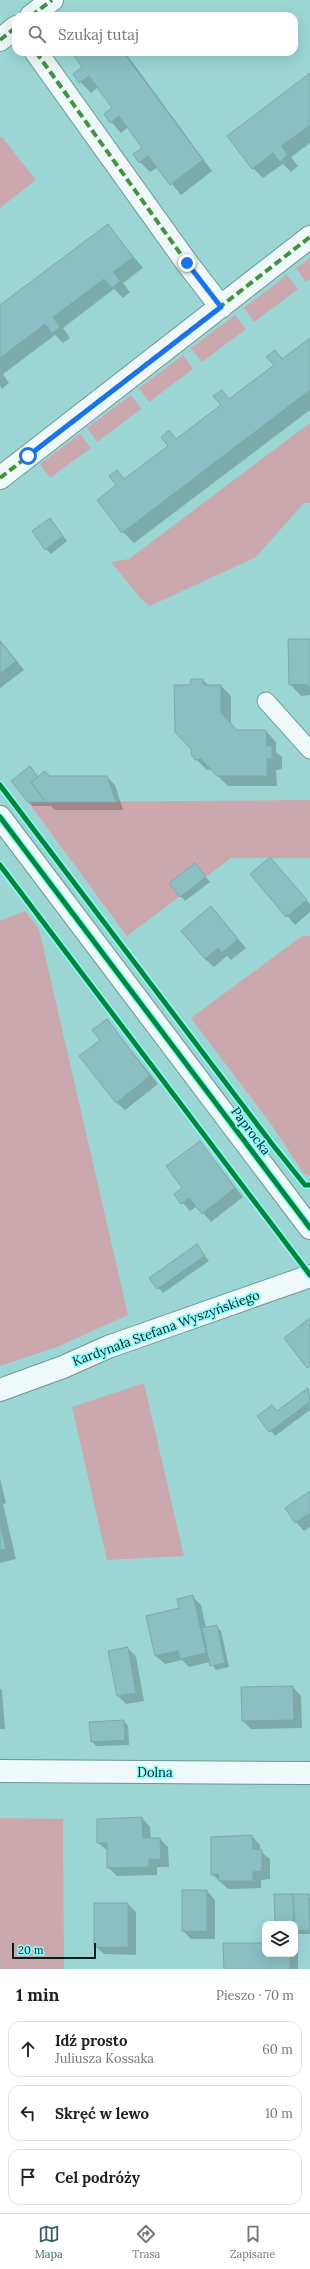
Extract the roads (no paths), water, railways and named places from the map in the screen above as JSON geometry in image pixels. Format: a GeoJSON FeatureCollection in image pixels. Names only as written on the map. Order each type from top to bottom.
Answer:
{"type":"FeatureCollection","features":[{"type":"Feature","properties":{"kind":"street"},"geometry":{"type":"LineString","coordinates":[[36,12],[52,0]]}},
{"type":"Feature","properties":{"kind":"street"},"geometry":{"type":"LineString","coordinates":[[0,40],[12,30]]}},
{"type":"Feature","properties":{"kind":"street"},"geometry":{"type":"LineString","coordinates":[[39,56],[187,263],[221,307]]}},
{"type":"Feature","properties":{"kind":"street"},"geometry":{"type":"LineString","coordinates":[[0,478],[310,237]]}},
{"type":"Feature","properties":{"kind":"street","name":"Paprocka"},"geometry":{"type":"LineString","coordinates":[[0,817],[310,1228]]}},
{"type":"Feature","properties":{"kind":"street","name":"Kardynała Stefana Wyszyńskiego"},"geometry":{"type":"LineString","coordinates":[[0,1390],[63,1367],[108,1347],[310,1276]]}},
{"type":"Feature","properties":{"kind":"street","name":"Dolna"},"geometry":{"type":"LineString","coordinates":[[0,1771],[310,1773]]}},
{"type":"Feature","properties":{"kind":"lane"},"geometry":{"type":"LineString","coordinates":[[266,701],[310,750]]}}]}
